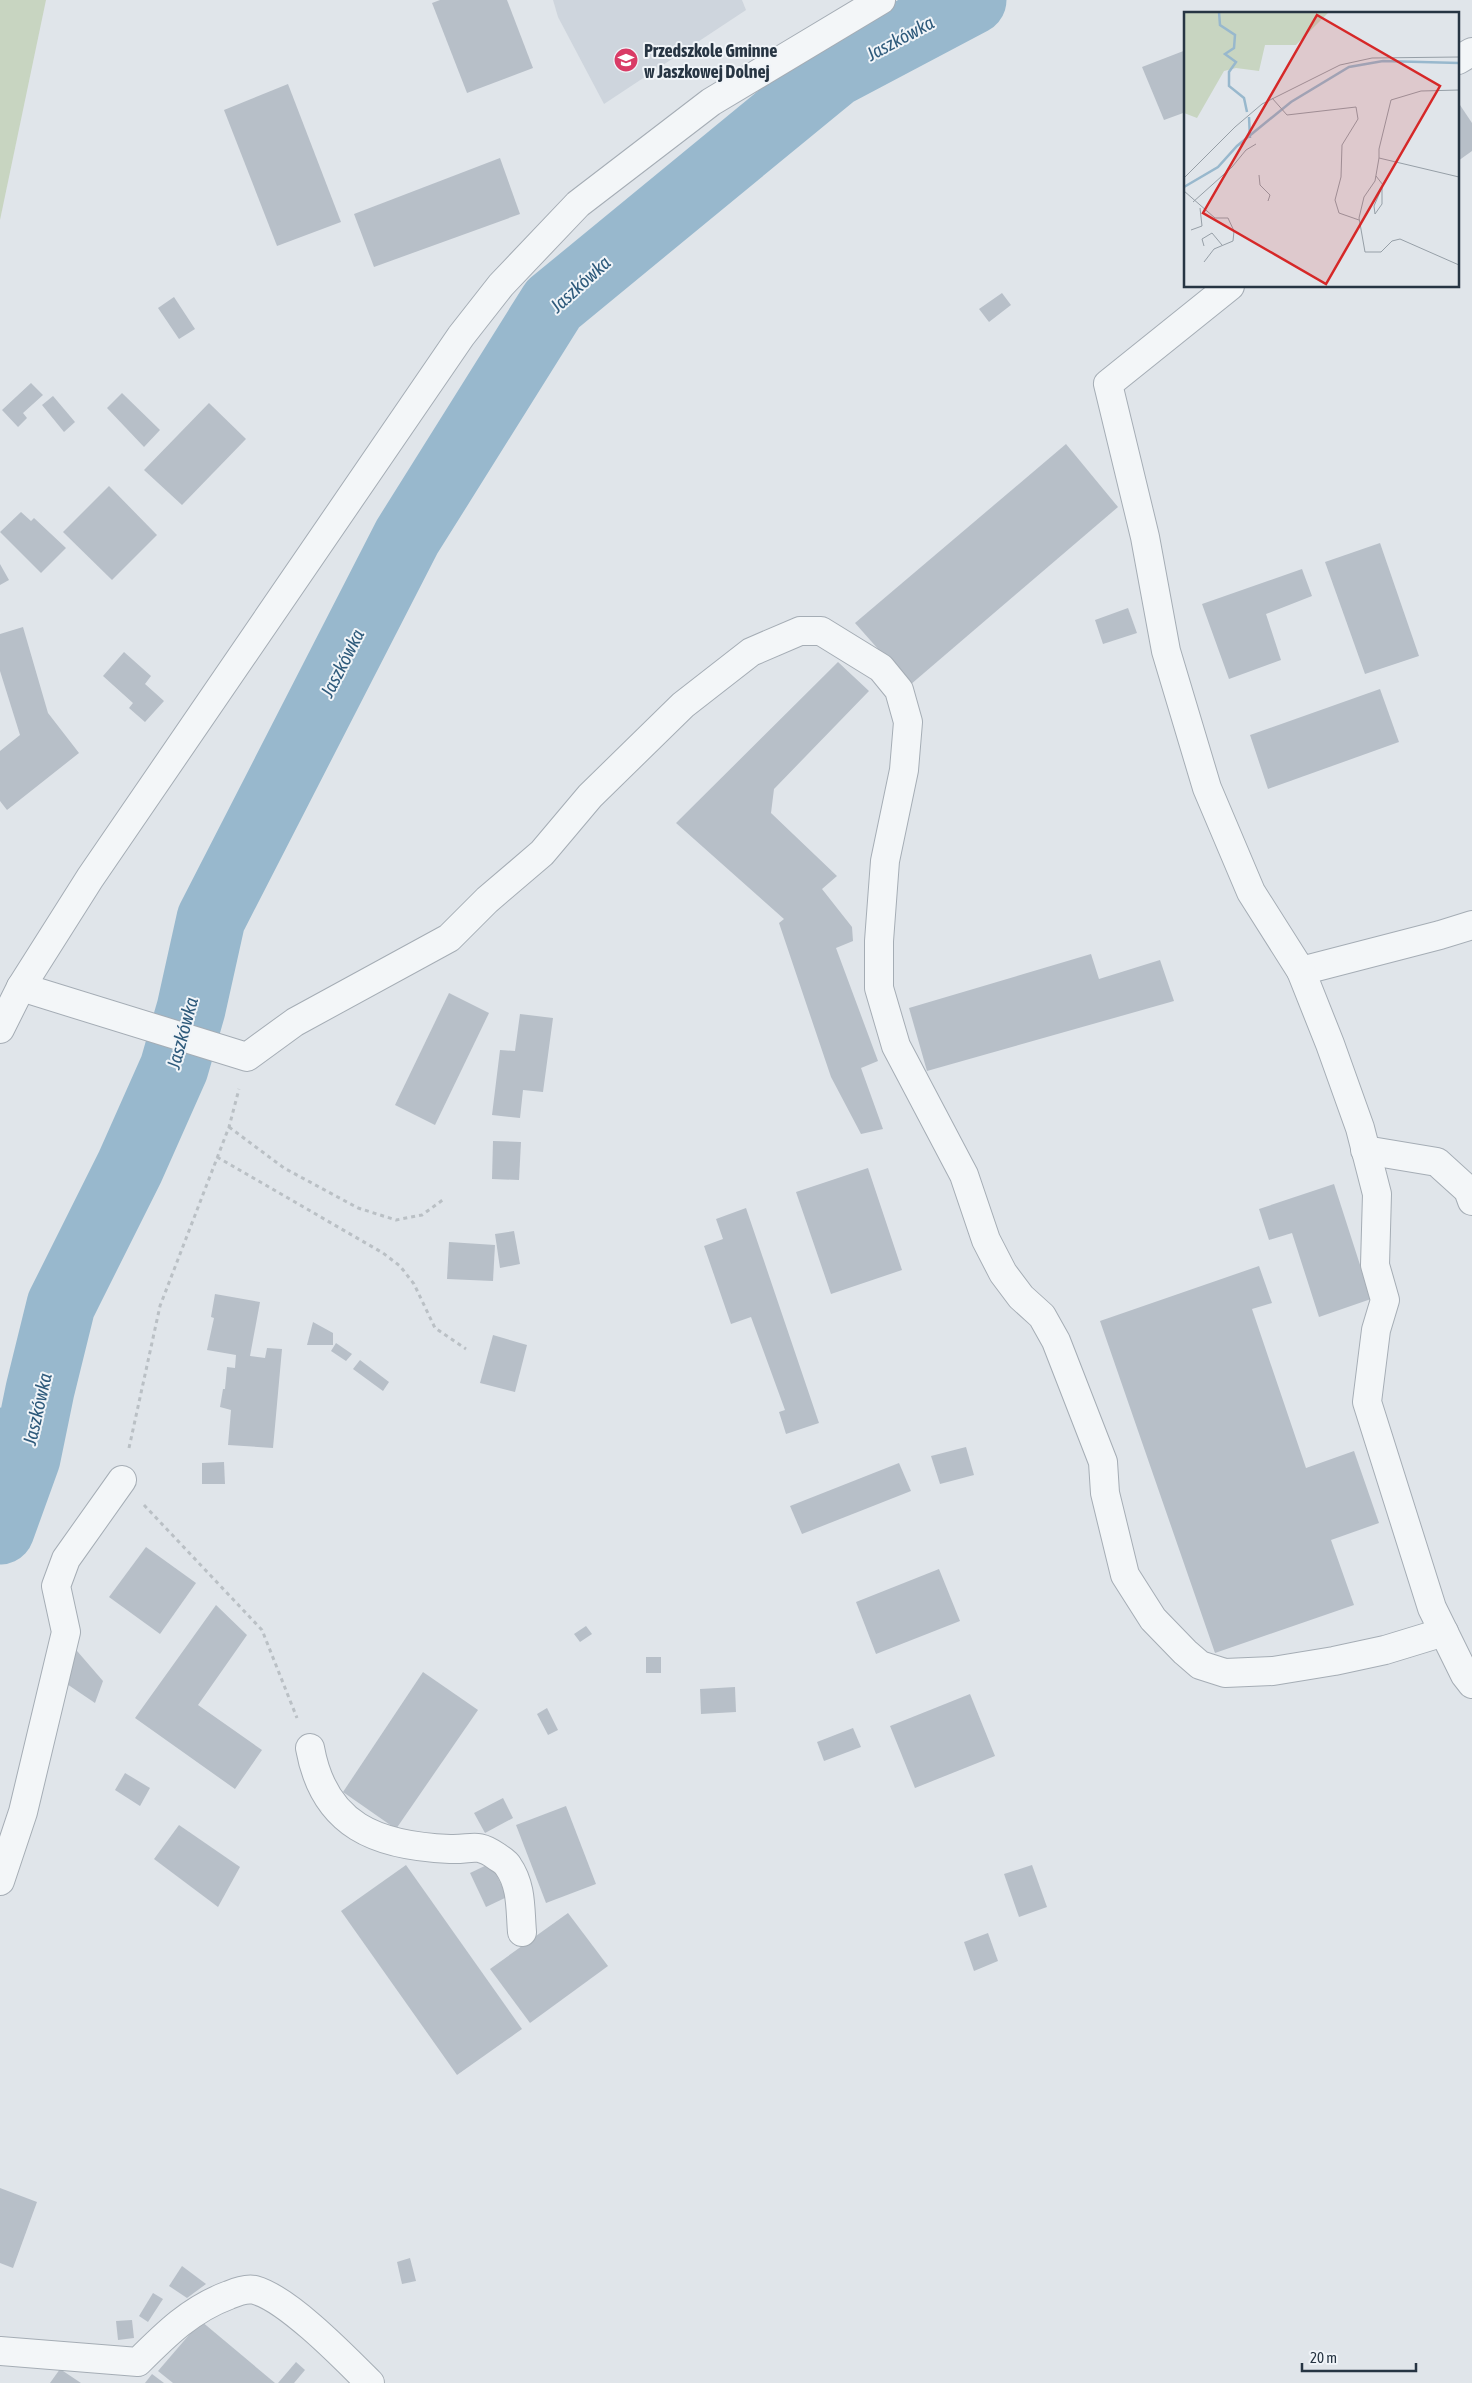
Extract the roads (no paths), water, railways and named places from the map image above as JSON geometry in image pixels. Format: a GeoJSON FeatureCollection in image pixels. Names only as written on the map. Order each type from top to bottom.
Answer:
{"type":"FeatureCollection","features":[{"type":"Feature","properties":{"kind":"street"},"geometry":{"type":"LineString","coordinates":[[0,1029],[21,987],[90,878],[461,336],[501,285],[578,204],[646,151],[712,102],[881,0]]}},
{"type":"Feature","properties":{"kind":"street"},"geometry":{"type":"LineString","coordinates":[[1460,59],[1472,52]]}},
{"type":"Feature","properties":{"kind":"street"},"geometry":{"type":"LineString","coordinates":[[1228,288],[1108,384],[1145,537],[1166,651],[1207,788],[1251,892],[1301,971],[1330,1044],[1365,1150],[1376,1194],[1375,1265],[1385,1300],[1376,1330],[1367,1402],[1432,1608],[1465,1675],[1472,1684]]}},
{"type":"Feature","properties":{"kind":"street"},"geometry":{"type":"LineString","coordinates":[[21,987],[150,1026],[234,1054],[449,938],[487,900],[542,853],[590,796],[683,705],[751,652],[800,631],[821,631],[881,668],[899,690],[908,722],[904,770],[885,861],[879,941],[879,988],[896,1046],[964,1175],[986,1240],[1003,1273],[1021,1296],[1042,1316],[1056,1341],[1076,1386],[1103,1462],[1105,1493],[1125,1575],[1153,1619],[1185,1652],[1200,1665],[1226,1673],[1273,1671],[1334,1661],[1385,1650],[1444,1632]]}},
{"type":"Feature","properties":{"kind":"street"},"geometry":{"type":"LineString","coordinates":[[1301,971],[1472,925]]}},
{"type":"Feature","properties":{"kind":"street"},"geometry":{"type":"LineString","coordinates":[[1365,1150],[1437,1162],[1468,1190],[1472,1201]]}},
{"type":"Feature","properties":{"kind":"street"},"geometry":{"type":"LineString","coordinates":[[0,1881],[23,1812],[66,1632],[56,1586],[66,1559],[122,1480]]}},
{"type":"Feature","properties":{"kind":"street"},"geometry":{"type":"LineString","coordinates":[[310,1748],[313,1765],[323,1790],[344,1818],[367,1833],[406,1844],[450,1849],[483,1847],[508,1864],[518,1886],[522,1932]]}},
{"type":"Feature","properties":{"kind":"street"},"geometry":{"type":"LineString","coordinates":[[0,2351],[138,2362],[165,2334],[207,2303],[237,2292],[253,2289],[274,2298],[315,2331],[370,2383]]}},
{"type":"Feature","properties":{"kind":"waterway","name":"Jaszkówka"},"geometry":{"type":"LineString","coordinates":[[0,1530],[26,1458],[40,1390],[61,1305],[130,1167],[174,1068],[191,1009],[211,919],[407,537],[553,304],[834,73],[972,0]]}},
{"type":"Feature","properties":{"kind":"waterway"},"geometry":{"type":"LineString","coordinates":[[0,1413],[26,1458]]}},
{"type":"Feature","properties":{"kind":"place","name":"Przedszkole Gminne w Jaszkowej Dolnej"},"geometry":{"type":"Point","coordinates":[626,60]}}]}
